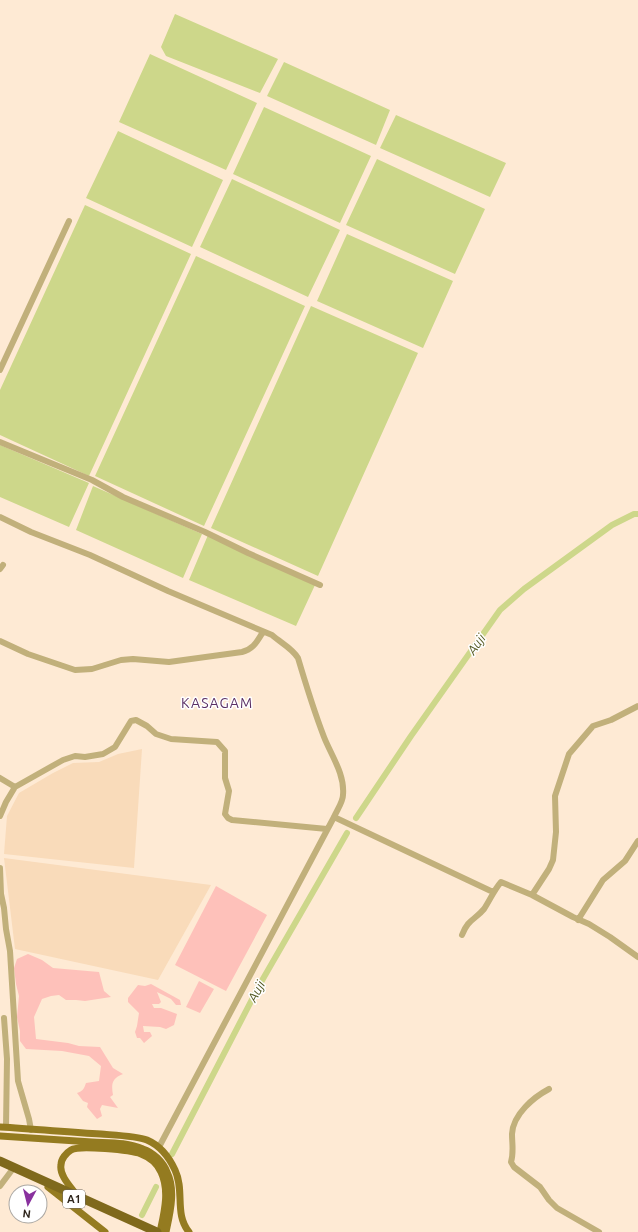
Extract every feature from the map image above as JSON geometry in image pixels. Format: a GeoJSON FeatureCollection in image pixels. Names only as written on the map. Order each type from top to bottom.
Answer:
{"type":"FeatureCollection","features":[{"type":"Feature","properties":{"kind":"highway","name":"A1"},"geometry":{"type":"LineString","coordinates":[[0,1161],[157,1232]]}},
{"type":"Feature","properties":{"kind":"highway","name":"A1"},"geometry":{"type":"LineString","coordinates":[[0,1165],[42,1184]]}},
{"type":"Feature","properties":{"kind":"highway","name":"A1"},"geometry":{"type":"LineString","coordinates":[[48,1187],[148,1232]]}},
{"type":"Feature","properties":{"kind":"main road"},"geometry":{"type":"LineString","coordinates":[[3,1127],[146,1140],[159,1147],[170,1160],[176,1172],[181,1188],[181,1217],[184,1227],[189,1232]]}},
{"type":"Feature","properties":{"kind":"main road"},"geometry":{"type":"LineString","coordinates":[[0,1136],[122,1143],[144,1149],[153,1154],[168,1172],[171,1185],[171,1208],[160,1232]]}},
{"type":"Feature","properties":{"kind":"main road"},"geometry":{"type":"LineString","coordinates":[[78,1197],[64,1178],[61,1165],[62,1159],[72,1149],[83,1148],[132,1151],[155,1162],[161,1171],[166,1195],[166,1232]]}},
{"type":"Feature","properties":{"kind":"main road"},"geometry":{"type":"LineString","coordinates":[[48,1187],[105,1232]]}},
{"type":"Feature","properties":{"kind":"street"},"geometry":{"type":"LineString","coordinates":[[0,370],[69,221]]}},
{"type":"Feature","properties":{"kind":"street"},"geometry":{"type":"LineString","coordinates":[[0,442],[92,480],[123,497],[205,532],[320,585]]}},
{"type":"Feature","properties":{"kind":"street"},"geometry":{"type":"LineString","coordinates":[[0,517],[31,532],[90,555],[272,636],[284,644],[295,653],[298,658],[324,738],[340,772],[344,795],[334,817],[159,1147]]}},
{"type":"Feature","properties":{"kind":"street"},"geometry":{"type":"LineString","coordinates":[[0,641],[50,662],[75,670],[83,670],[121,660],[132,659],[169,662],[242,652],[253,647],[263,632]]}},
{"type":"Feature","properties":{"kind":"street"},"geometry":{"type":"LineString","coordinates":[[532,895],[553,860],[556,832],[555,796],[569,754],[593,726],[611,720],[638,706]]}},
{"type":"Feature","properties":{"kind":"street"},"geometry":{"type":"LineString","coordinates":[[0,816],[15,787],[63,760],[75,756],[85,758],[103,754],[115,747],[132,721],[136,720],[147,726],[156,734],[171,739],[217,742],[225,751],[225,778],[229,791],[226,814],[228,818],[232,820],[327,829]]}},
{"type":"Feature","properties":{"kind":"street"},"geometry":{"type":"LineString","coordinates":[[0,778],[15,787]]}},
{"type":"Feature","properties":{"kind":"street"},"geometry":{"type":"LineString","coordinates":[[334,817],[493,892]]}},
{"type":"Feature","properties":{"kind":"street"},"geometry":{"type":"LineString","coordinates":[[578,920],[603,880],[625,861],[638,841]]}},
{"type":"Feature","properties":{"kind":"street"},"geometry":{"type":"LineString","coordinates":[[0,868],[1,894],[10,951],[18,1081],[31,1130]]}},
{"type":"Feature","properties":{"kind":"street"},"geometry":{"type":"LineString","coordinates":[[462,935],[468,924],[483,910],[493,892],[501,882],[532,895],[597,929],[638,957]]}},
{"type":"Feature","properties":{"kind":"street"},"geometry":{"type":"LineString","coordinates":[[3,1127],[7,1059],[4,1018]]}},
{"type":"Feature","properties":{"kind":"street"},"geometry":{"type":"LineString","coordinates":[[549,1089],[528,1104],[514,1124],[512,1133],[513,1151],[511,1162],[514,1167],[533,1180],[540,1187],[557,1208],[599,1232]]}},
{"type":"Feature","properties":{"kind":"street"},"geometry":{"type":"LineString","coordinates":[[0,1186],[12,1170]]}},
{"type":"Feature","properties":{"kind":"shaded area"},"geometry":{"type":"Polygon","coordinates":[[[175,14],[278,59],[260,93],[166,56],[161,47],[175,14]]]}},
{"type":"Feature","properties":{"kind":"shaded area"},"geometry":{"type":"Polygon","coordinates":[[[150,54],[257,103],[226,170],[119,122],[150,54]]]}},
{"type":"Feature","properties":{"kind":"shaded area"},"geometry":{"type":"Polygon","coordinates":[[[284,62],[390,110],[376,145],[267,96],[284,62]]]}},
{"type":"Feature","properties":{"kind":"shaded area"},"geometry":{"type":"Polygon","coordinates":[[[264,107],[371,156],[340,223],[233,174],[264,107]]]}},
{"type":"Feature","properties":{"kind":"shaded area"},"geometry":{"type":"Polygon","coordinates":[[[396,115],[506,163],[490,197],[380,148],[396,115]]]}},
{"type":"Feature","properties":{"kind":"shaded area"},"geometry":{"type":"Polygon","coordinates":[[[118,131],[223,180],[192,247],[86,198],[118,131]]]}},
{"type":"Feature","properties":{"kind":"shaded area"},"geometry":{"type":"Polygon","coordinates":[[[377,159],[485,209],[455,274],[346,225],[377,159]]]}},
{"type":"Feature","properties":{"kind":"shaded area"},"geometry":{"type":"Polygon","coordinates":[[[232,179],[340,230],[308,297],[200,247],[232,179]]]}},
{"type":"Feature","properties":{"kind":"shaded area"},"geometry":{"type":"Polygon","coordinates":[[[85,205],[191,254],[89,476],[0,435],[0,390],[85,205]]]}},
{"type":"Feature","properties":{"kind":"shaded area"},"geometry":{"type":"Polygon","coordinates":[[[347,234],[453,281],[423,348],[317,301],[347,234]]]}},
{"type":"Feature","properties":{"kind":"shaded area"},"geometry":{"type":"Polygon","coordinates":[[[196,256],[305,306],[204,526],[95,476],[196,256]]]}},
{"type":"Feature","properties":{"kind":"shaded area"},"geometry":{"type":"Polygon","coordinates":[[[311,306],[418,353],[318,576],[211,528],[311,306]]]}},
{"type":"Feature","properties":{"kind":"shaded area"},"geometry":{"type":"Polygon","coordinates":[[[0,445],[89,483],[69,527],[0,497],[0,445]]]}},
{"type":"Feature","properties":{"kind":"shaded area"},"geometry":{"type":"Polygon","coordinates":[[[93,486],[202,534],[183,578],[76,530],[93,486]]]}},
{"type":"Feature","properties":{"kind":"shaded area"},"geometry":{"type":"Polygon","coordinates":[[[208,535],[315,585],[296,626],[189,580],[208,535]]]}},
{"type":"Feature","properties":{"kind":"shaded area"},"geometry":{"type":"Polygon","coordinates":[[[142,749],[134,868],[4,854],[7,816],[19,793],[73,763],[99,762],[118,754],[142,749]]]}},
{"type":"Feature","properties":{"kind":"shaded area"},"geometry":{"type":"Polygon","coordinates":[[[4,858],[211,885],[158,980],[15,949],[4,858]]]}},
{"type":"Feature","properties":{"kind":"shaded area"},"geometry":{"type":"Polygon","coordinates":[[[216,886],[267,915],[226,991],[175,965],[216,886]]]}},
{"type":"Feature","properties":{"kind":"shaded area"},"geometry":{"type":"Polygon","coordinates":[[[28,954],[42,960],[53,968],[99,972],[104,991],[111,997],[85,1001],[66,1000],[59,995],[51,996],[42,999],[34,1017],[36,1039],[79,1046],[100,1047],[113,1068],[123,1074],[114,1080],[112,1088],[113,1095],[110,1097],[118,1108],[102,1105],[100,1109],[102,1116],[97,1119],[87,1107],[88,1103],[83,1101],[77,1093],[83,1090],[86,1083],[99,1081],[101,1066],[89,1056],[62,1051],[26,1049],[20,1041],[20,1031],[17,1017],[19,996],[14,968],[17,959],[28,954]]]}},
{"type":"Feature","properties":{"kind":"shaded area"},"geometry":{"type":"Polygon","coordinates":[[[199,981],[214,989],[200,1013],[186,1007],[199,981]]]}},
{"type":"Feature","properties":{"kind":"shaded area"},"geometry":{"type":"Polygon","coordinates":[[[151,984],[180,1000],[181,1005],[176,1005],[171,999],[157,992],[161,1002],[159,1004],[152,1004],[154,1008],[161,1008],[177,1014],[174,1025],[166,1029],[160,1027],[143,1026],[144,1032],[150,1032],[152,1036],[144,1043],[140,1038],[137,1038],[135,1032],[139,1013],[128,1002],[128,998],[138,985],[145,986],[151,984]]]}},
{"type":"Feature","properties":{"kind":"waterway","name":"Auji"},"geometry":{"type":"LineString","coordinates":[[356,818],[411,736],[500,610],[524,589],[612,525],[634,514],[638,514]]}},
{"type":"Feature","properties":{"kind":"waterway","name":"Auji"},"geometry":{"type":"LineString","coordinates":[[172,1154],[260,984],[347,833]]}},
{"type":"Feature","properties":{"kind":"waterway"},"geometry":{"type":"LineString","coordinates":[[142,1215],[156,1187]]}},
{"type":"Feature","properties":{"kind":"district","name":"KASAGAM"},"geometry":{"type":"Point","coordinates":[217,703]}}]}
